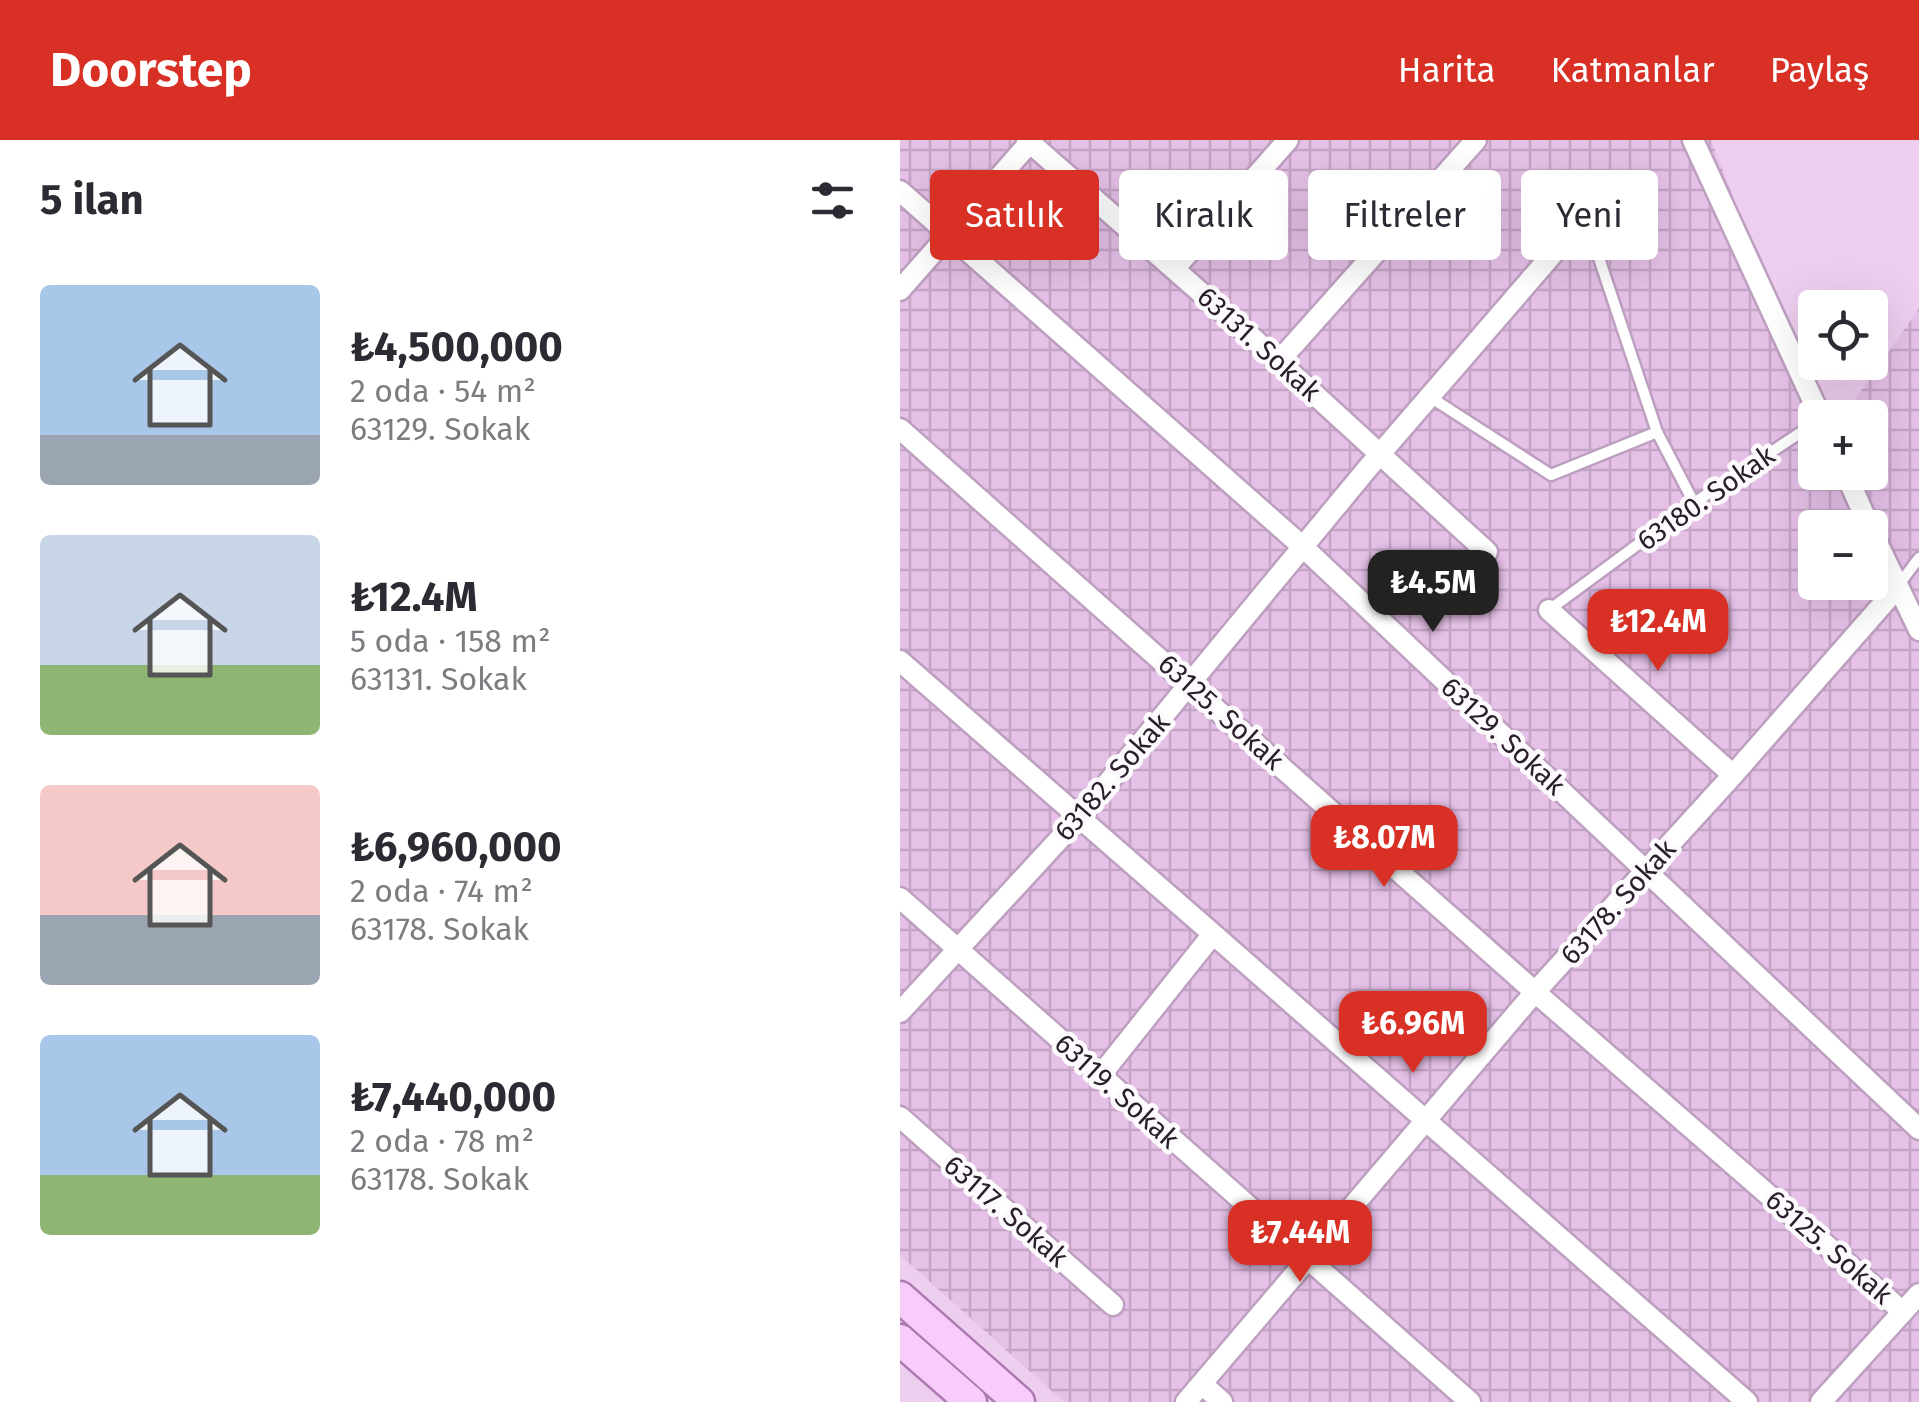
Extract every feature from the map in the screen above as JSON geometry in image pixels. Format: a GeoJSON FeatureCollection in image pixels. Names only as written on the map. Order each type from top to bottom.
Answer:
{"type":"FeatureCollection","features":[{"type":"Feature","properties":{"kind":"main road"},"geometry":{"type":"LineString","coordinates":[[900,1298],[1019,1402]]}},
{"type":"Feature","properties":{"kind":"main road"},"geometry":{"type":"LineString","coordinates":[[900,1340],[971,1402]]}},
{"type":"Feature","properties":{"kind":"street"},"geometry":{"type":"LineString","coordinates":[[1174,269],[1288,140]]}},
{"type":"Feature","properties":{"kind":"street"},"geometry":{"type":"LineString","coordinates":[[1278,362],[1476,140]]}},
{"type":"Feature","properties":{"kind":"street"},"geometry":{"type":"LineString","coordinates":[[1692,140],[1813,400]]}},
{"type":"Feature","properties":{"kind":"street"},"geometry":{"type":"LineString","coordinates":[[1005,170],[1030,141]]}},
{"type":"Feature","properties":{"kind":"street","name":"63131. Sokak"},"geometry":{"type":"LineString","coordinates":[[1030,141],[1487,552]]}},
{"type":"Feature","properties":{"kind":"street","name":"63129. Sokak"},"geometry":{"type":"LineString","coordinates":[[900,191],[930,217]]}},
{"type":"Feature","properties":{"kind":"street"},"geometry":{"type":"LineString","coordinates":[[900,290],[930,256]]}},
{"type":"Feature","properties":{"kind":"street","name":"63129. Sokak"},"geometry":{"type":"LineString","coordinates":[[979,260],[1304,546],[1919,1129]]}},
{"type":"Feature","properties":{"kind":"street","name":"63182. Sokak"},"geometry":{"type":"LineString","coordinates":[[900,1012],[956,947],[1078,820],[1380,454],[1547,260]]}},
{"type":"Feature","properties":{"kind":"street","name":"63125. Sokak"},"geometry":{"type":"LineString","coordinates":[[900,429],[1903,1312]]}},
{"type":"Feature","properties":{"kind":"street"},"geometry":{"type":"LineString","coordinates":[[1888,568],[1919,630]]}},
{"type":"Feature","properties":{"kind":"street","name":"63178. Sokak"},"geometry":{"type":"LineString","coordinates":[[1186,1402],[1536,992],[1897,588]]}},
{"type":"Feature","properties":{"kind":"street"},"geometry":{"type":"LineString","coordinates":[[1549,610],[1733,776]]}},
{"type":"Feature","properties":{"kind":"street"},"geometry":{"type":"LineString","coordinates":[[900,661],[1747,1402]]}},
{"type":"Feature","properties":{"kind":"street","name":"63119. Sokak"},"geometry":{"type":"LineString","coordinates":[[900,898],[1470,1402]]}},
{"type":"Feature","properties":{"kind":"street"},"geometry":{"type":"LineString","coordinates":[[1100,1076],[1213,934]]}},
{"type":"Feature","properties":{"kind":"street","name":"63117. Sokak"},"geometry":{"type":"LineString","coordinates":[[900,1118],[1113,1305]]}},
{"type":"Feature","properties":{"kind":"street"},"geometry":{"type":"LineString","coordinates":[[1821,1402],[1919,1294]]}},
{"type":"Feature","properties":{"kind":"street"},"geometry":{"type":"LineString","coordinates":[[1202,1384],[1222,1402]]}},
{"type":"Feature","properties":{"kind":"lane"},"geometry":{"type":"LineString","coordinates":[[1600,260],[1657,432],[1694,503]]}},
{"type":"Feature","properties":{"kind":"lane"},"geometry":{"type":"LineString","coordinates":[[1430,396],[1551,475],[1657,432]]}},
{"type":"Feature","properties":{"kind":"lane","name":"63180. Sokak"},"geometry":{"type":"LineString","coordinates":[[1549,610],[1694,503],[1798,434]]}},
{"type":"Feature","properties":{"kind":"lane"},"geometry":{"type":"LineString","coordinates":[[1897,588],[1919,558]]}},
{"type":"Feature","properties":{"kind":"shaded area"},"geometry":{"type":"Polygon","coordinates":[[[900,140],[1711,140],[1798,363],[1798,380],[1805,380],[1812,400],[1798,400],[1798,490],[1888,490],[1888,400],[1855,400],[1869,380],[1888,380],[1888,352],[1919,308],[1919,1402],[1064,1402],[900,1255],[900,140]]]}}]}
